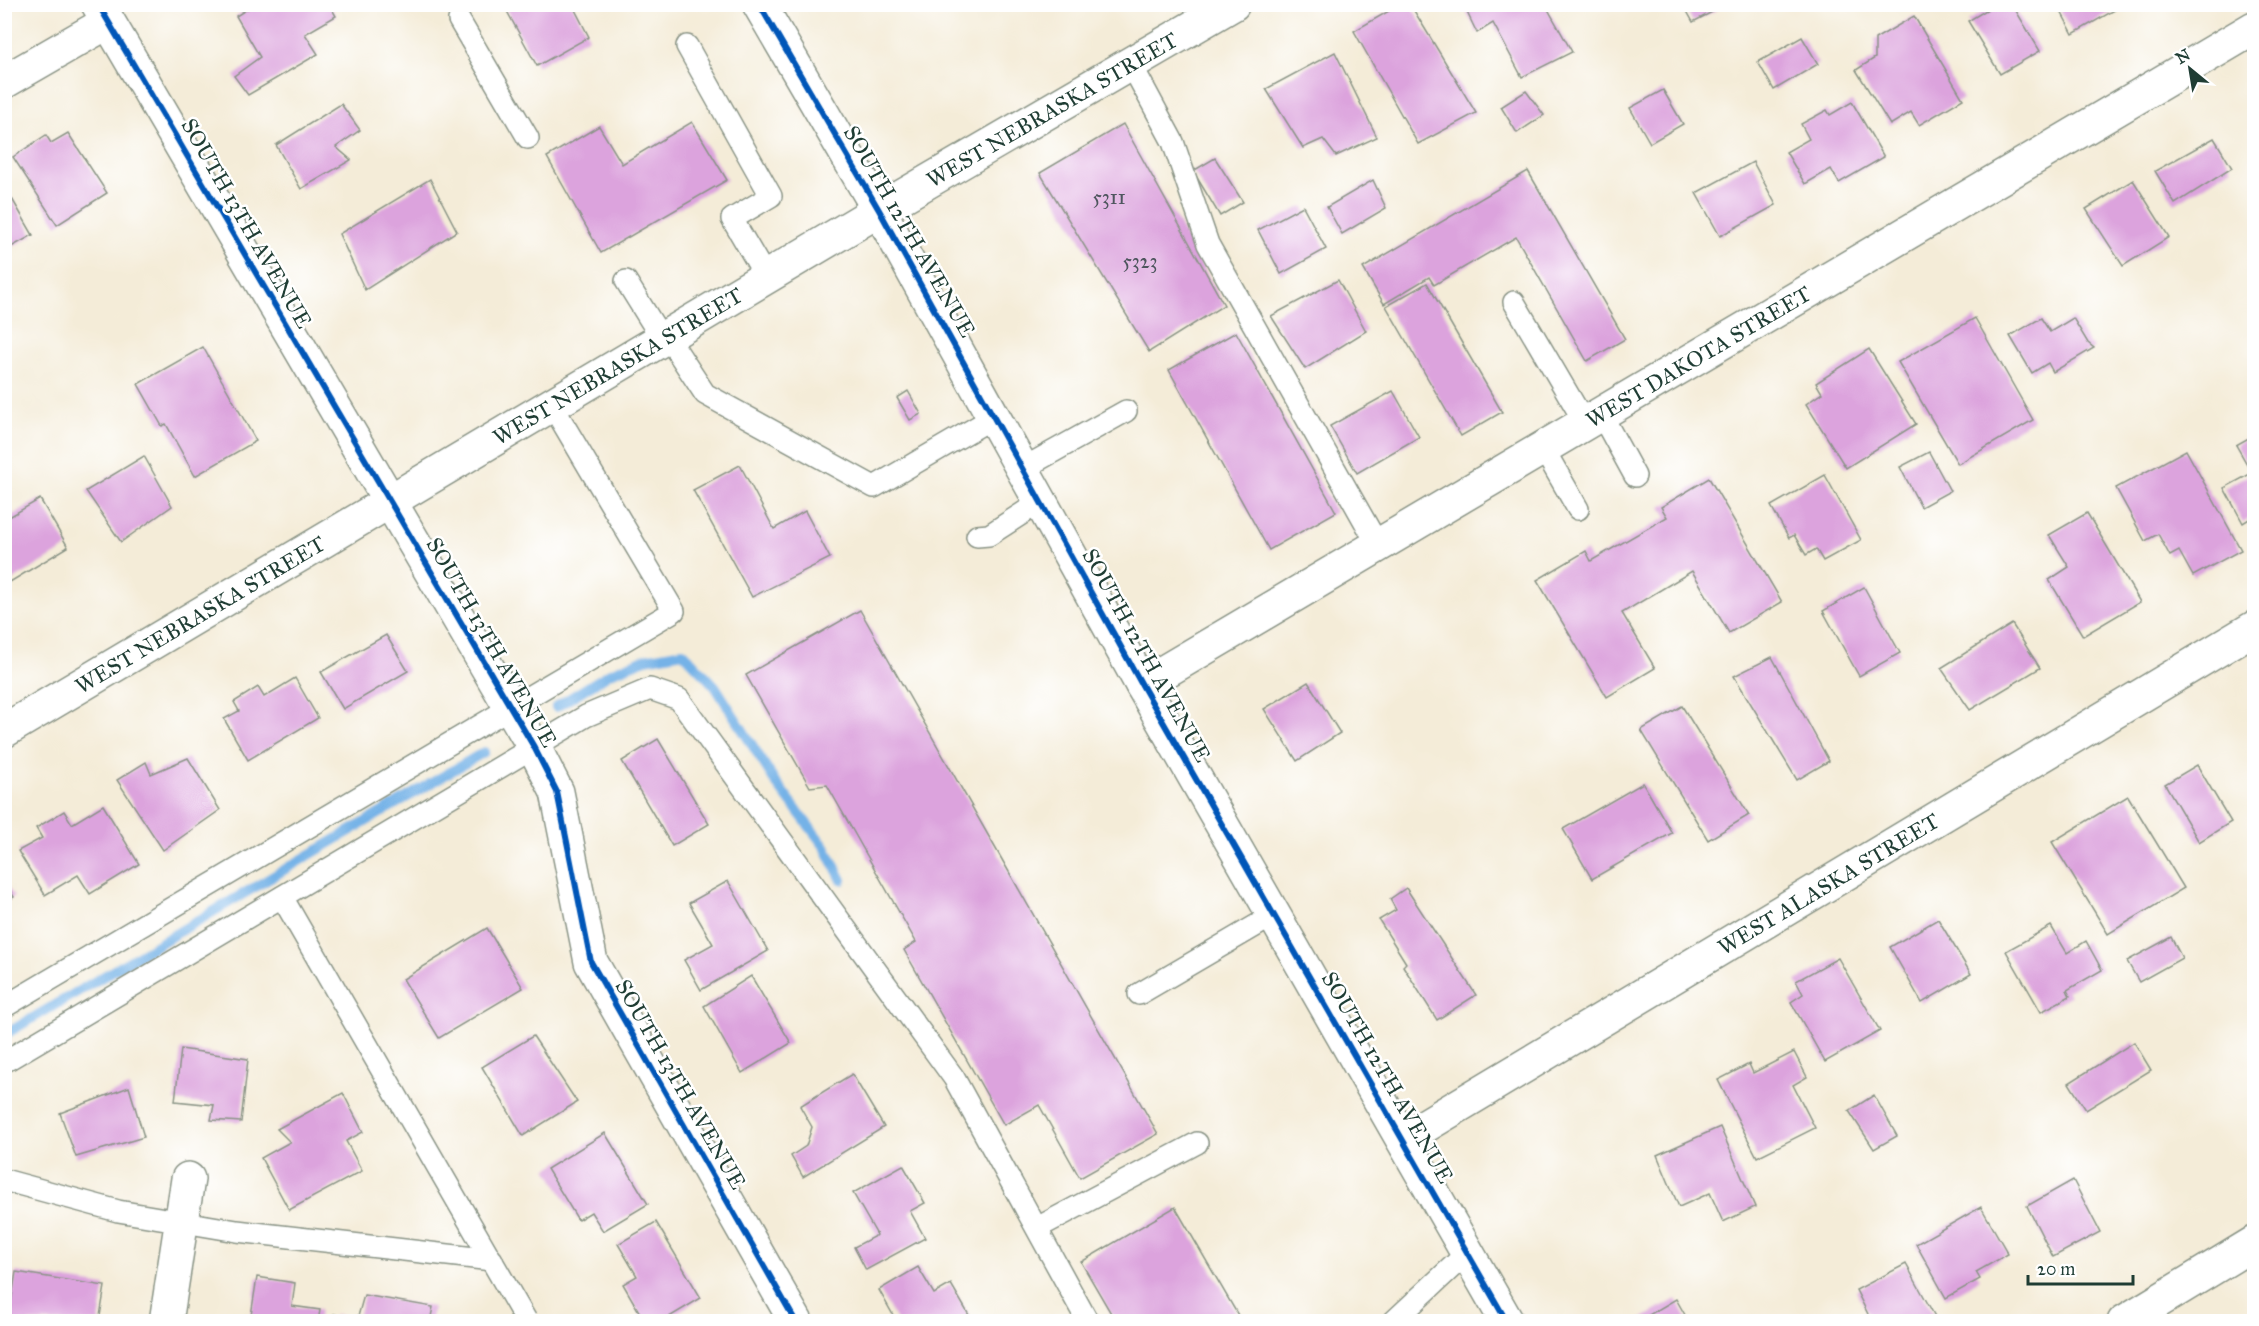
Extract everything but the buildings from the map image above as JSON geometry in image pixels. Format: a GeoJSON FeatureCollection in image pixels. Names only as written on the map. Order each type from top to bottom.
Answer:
{"type":"FeatureCollection","features":[{"type":"Feature","properties":{"kind":"street","name":"SOUTH 12TH AVENUE"},"geometry":{"type":"LineString","coordinates":[[759,4],[879,210],[1142,685],[1507,1322]]}},
{"type":"Feature","properties":{"kind":"street","name":"WEST NEBRASKA STREET"},"geometry":{"type":"LineString","coordinates":[[4,731],[879,210],[1233,4]]}},
{"type":"Feature","properties":{"kind":"street"},"geometry":{"type":"LineString","coordinates":[[4,82],[103,13]]}},
{"type":"Feature","properties":{"kind":"street","name":"SOUTH 13TH AVENUE"},"geometry":{"type":"LineString","coordinates":[[103,13],[534,747],[557,792],[591,962],[796,1322]]}},
{"type":"Feature","properties":{"kind":"street","name":"WEST DAKOTA STREET"},"geometry":{"type":"LineString","coordinates":[[1142,685],[2254,28]]}},
{"type":"Feature","properties":{"kind":"street","name":"WEST ALASKA STREET"},"geometry":{"type":"LineString","coordinates":[[1402,1139],[2254,628]]}},
{"type":"Feature","properties":{"kind":"street"},"geometry":{"type":"LineString","coordinates":[[166,1322],[188,1179]]}},
{"type":"Feature","properties":{"kind":"street"},"geometry":{"type":"LineString","coordinates":[[2124,1322],[2254,1243]]}},
{"type":"Feature","properties":{"kind":"lane"},"geometry":{"type":"LineString","coordinates":[[459,20],[528,138]]}},
{"type":"Feature","properties":{"kind":"lane"},"geometry":{"type":"LineString","coordinates":[[687,46],[771,196],[732,219],[766,277]]}},
{"type":"Feature","properties":{"kind":"lane"},"geometry":{"type":"LineString","coordinates":[[1131,64],[1173,142],[1208,244],[1378,545]]}},
{"type":"Feature","properties":{"kind":"lane"},"geometry":{"type":"LineString","coordinates":[[626,280],[705,394],[874,487],[994,417]]}},
{"type":"Feature","properties":{"kind":"lane"},"geometry":{"type":"LineString","coordinates":[[1514,302],[1593,419],[1635,476]]}},
{"type":"Feature","properties":{"kind":"lane"},"geometry":{"type":"LineString","coordinates":[[4,1007],[674,611],[552,405]]}},
{"type":"Feature","properties":{"kind":"lane"},"geometry":{"type":"LineString","coordinates":[[1022,469],[1126,411]]}},
{"type":"Feature","properties":{"kind":"lane"},"geometry":{"type":"LineString","coordinates":[[1543,448],[1578,509]]}},
{"type":"Feature","properties":{"kind":"lane"},"geometry":{"type":"LineString","coordinates":[[977,536],[989,535],[1040,502]]}},
{"type":"Feature","properties":{"kind":"lane"},"geometry":{"type":"LineString","coordinates":[[4,1062],[586,716],[650,689],[679,699],[954,1078],[1088,1322]]}},
{"type":"Feature","properties":{"kind":"lane"},"geometry":{"type":"LineString","coordinates":[[282,897],[527,1322]]}},
{"type":"Feature","properties":{"kind":"lane"},"geometry":{"type":"LineString","coordinates":[[1139,994],[1274,915]]}},
{"type":"Feature","properties":{"kind":"lane"},"geometry":{"type":"LineString","coordinates":[[1037,1228],[1197,1143]]}},
{"type":"Feature","properties":{"kind":"lane"},"geometry":{"type":"LineString","coordinates":[[4,1180],[118,1211],[237,1231],[492,1260]]}},
{"type":"Feature","properties":{"kind":"lane"},"geometry":{"type":"LineString","coordinates":[[1393,1322],[1467,1253]]}},
{"type":"Feature","properties":{"kind":"waterway"},"geometry":{"type":"LineString","coordinates":[[556,707],[610,673],[645,659],[683,652],[715,686],[776,783],[825,847],[842,880]]}},
{"type":"Feature","properties":{"kind":"waterway"},"geometry":{"type":"LineString","coordinates":[[4,1035],[484,752]]}},
{"type":"Feature","properties":{"kind":"cycle path"},"geometry":{"type":"LineString","coordinates":[[98,4],[534,747],[557,792],[591,962],[796,1322]]}},
{"type":"Feature","properties":{"kind":"cycle path"},"geometry":{"type":"LineString","coordinates":[[759,4],[879,210],[1142,685],[1507,1322]]}}]}
